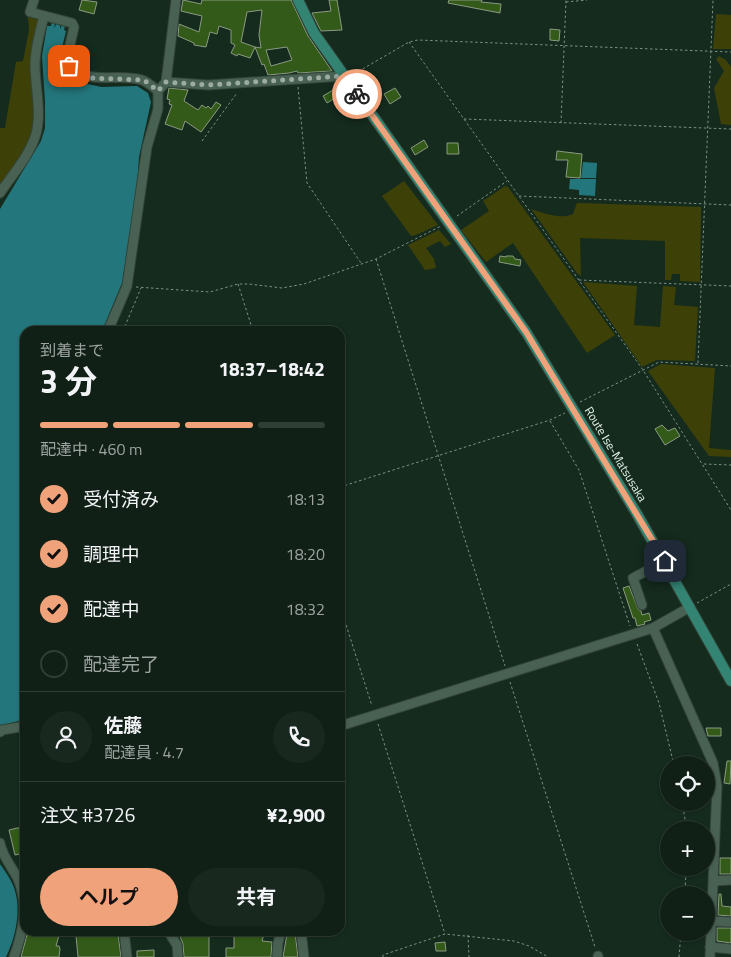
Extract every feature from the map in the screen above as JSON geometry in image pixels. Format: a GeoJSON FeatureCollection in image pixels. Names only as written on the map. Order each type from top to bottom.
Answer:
{"type":"FeatureCollection","features":[{"type":"Feature","properties":{"kind":"main road","name":"Route Ise-Matsusaka"},"geometry":{"type":"LineString","coordinates":[[298,0],[314,33],[526,332],[665,561],[731,681]]}},
{"type":"Feature","properties":{"kind":"street"},"geometry":{"type":"LineString","coordinates":[[34,0],[30,12],[72,23],[74,27],[67,58],[69,66],[90,78],[144,80],[158,91]]}},
{"type":"Feature","properties":{"kind":"street"},"geometry":{"type":"LineString","coordinates":[[110,326],[127,286],[147,147],[158,108],[158,91],[166,82],[176,0]]}},
{"type":"Feature","properties":{"kind":"street"},"geometry":{"type":"LineString","coordinates":[[0,193],[29,150],[36,135],[38,101],[35,63],[37,46],[46,17]]}},
{"type":"Feature","properties":{"kind":"street"},"geometry":{"type":"LineString","coordinates":[[166,82],[208,85],[344,76]]}},
{"type":"Feature","properties":{"kind":"street"},"geometry":{"type":"LineString","coordinates":[[642,605],[633,578],[665,561]]}},
{"type":"Feature","properties":{"kind":"street"},"geometry":{"type":"LineString","coordinates":[[345,724],[653,628],[690,607]]}},
{"type":"Feature","properties":{"kind":"street"},"geometry":{"type":"LineString","coordinates":[[653,628],[713,763],[718,786],[714,886]]}},
{"type":"Feature","properties":{"kind":"street"},"geometry":{"type":"LineString","coordinates":[[0,732],[20,727]]}},
{"type":"Feature","properties":{"kind":"street"},"geometry":{"type":"LineString","coordinates":[[0,843],[18,880],[20,889]]}},
{"type":"Feature","properties":{"kind":"street"},"geometry":{"type":"LineString","coordinates":[[714,881],[731,880]]}},
{"type":"Feature","properties":{"kind":"street"},"geometry":{"type":"LineString","coordinates":[[715,921],[731,922]]}},
{"type":"Feature","properties":{"kind":"street"},"geometry":{"type":"LineString","coordinates":[[14,957],[21,936]]}},
{"type":"Feature","properties":{"kind":"street"},"geometry":{"type":"LineString","coordinates":[[125,936],[127,957]]}},
{"type":"Feature","properties":{"kind":"street"},"geometry":{"type":"LineString","coordinates":[[171,936],[177,945],[178,957]]}},
{"type":"Feature","properties":{"kind":"street"},"geometry":{"type":"LineString","coordinates":[[277,957],[280,936]]}},
{"type":"Feature","properties":{"kind":"street"},"geometry":{"type":"LineString","coordinates":[[302,936],[304,957]]}},
{"type":"Feature","properties":{"kind":"street"},"geometry":{"type":"LineString","coordinates":[[710,941],[710,957]]}},
{"type":"Feature","properties":{"kind":"street"},"geometry":{"type":"LineString","coordinates":[[710,947],[731,949]]}},
{"type":"Feature","properties":{"kind":"path"},"geometry":{"type":"LineString","coordinates":[[561,123],[566,1],[587,0]]}},
{"type":"Feature","properties":{"kind":"path"},"geometry":{"type":"LineString","coordinates":[[698,364],[713,0]]}},
{"type":"Feature","properties":{"kind":"path"},"geometry":{"type":"LineString","coordinates":[[344,76],[353,75],[409,42],[418,40],[731,52]]}},
{"type":"Feature","properties":{"kind":"path"},"geometry":{"type":"LineString","coordinates":[[409,42],[643,370],[731,510]]}},
{"type":"Feature","properties":{"kind":"path"},"geometry":{"type":"LineString","coordinates":[[297,80],[306,183],[362,264]]}},
{"type":"Feature","properties":{"kind":"path"},"geometry":{"type":"LineString","coordinates":[[202,141],[242,83]]}},
{"type":"Feature","properties":{"kind":"path"},"geometry":{"type":"LineString","coordinates":[[464,119],[731,129]]}},
{"type":"Feature","properties":{"kind":"path"},"geometry":{"type":"LineString","coordinates":[[519,196],[731,205]]}},
{"type":"Feature","properties":{"kind":"path"},"geometry":{"type":"LineString","coordinates":[[125,326],[141,287],[210,292],[238,284],[282,288],[304,284],[376,259],[598,957]]}},
{"type":"Feature","properties":{"kind":"path"},"geometry":{"type":"LineString","coordinates":[[578,280],[731,286]]}},
{"type":"Feature","properties":{"kind":"path"},"geometry":{"type":"LineString","coordinates":[[238,284],[251,326]]}},
{"type":"Feature","properties":{"kind":"path"},"geometry":{"type":"LineString","coordinates":[[345,485],[550,420],[659,362],[731,366]]}},
{"type":"Feature","properties":{"kind":"path"},"geometry":{"type":"LineString","coordinates":[[550,420],[579,470],[633,634],[659,703],[672,756]]}},
{"type":"Feature","properties":{"kind":"path"},"geometry":{"type":"LineString","coordinates":[[703,464],[731,465]]}},
{"type":"Feature","properties":{"kind":"path"},"geometry":{"type":"LineString","coordinates":[[690,607],[731,584]]}},
{"type":"Feature","properties":{"kind":"path"},"geometry":{"type":"LineString","coordinates":[[345,622],[445,934]]}},
{"type":"Feature","properties":{"kind":"path"},"geometry":{"type":"LineString","coordinates":[[383,957],[383,955],[445,934],[521,942],[548,957]]}},
{"type":"Feature","properties":{"kind":"path"},"geometry":{"type":"LineString","coordinates":[[468,935],[469,957]]}},
{"type":"Feature","properties":{"kind":"path"},"geometry":{"type":"LineString","coordinates":[[679,957],[680,941]]}},
{"type":"Feature","properties":{"kind":"shaded area"},"geometry":{"type":"Polygon","coordinates":[[[716,14],[731,15],[731,49],[713,49],[716,14]]]}},
{"type":"Feature","properties":{"kind":"shaded area"},"geometry":{"type":"Polygon","coordinates":[[[28,17],[39,20],[35,116],[32,136],[0,188],[0,128],[5,128],[16,62],[23,61],[29,30],[28,17]]]}},
{"type":"Feature","properties":{"kind":"shaded area"},"geometry":{"type":"Polygon","coordinates":[[[719,56],[726,60],[731,67],[731,125],[721,124],[714,88],[724,71],[716,59],[719,56]]]}},
{"type":"Feature","properties":{"kind":"shaded area"},"geometry":{"type":"Polygon","coordinates":[[[404,181],[438,225],[411,236],[382,196],[404,181]]]}},
{"type":"Feature","properties":{"kind":"shaded area"},"geometry":{"type":"Polygon","coordinates":[[[505,186],[508,187],[615,335],[587,353],[513,243],[486,262],[461,230],[489,211],[483,201],[505,186]]]}},
{"type":"Feature","properties":{"kind":"shaded area"},"geometry":{"type":"Polygon","coordinates":[[[577,203],[701,207],[700,282],[680,281],[680,274],[672,274],[671,280],[665,280],[665,241],[580,238],[581,276],[531,209],[552,215],[569,216],[573,214],[577,203]]]}},
{"type":"Feature","properties":{"kind":"shaded area"},"geometry":{"type":"Polygon","coordinates":[[[439,230],[451,244],[445,247],[440,241],[426,248],[434,259],[436,268],[425,270],[408,245],[439,230]]]}},
{"type":"Feature","properties":{"kind":"shaded area"},"geometry":{"type":"Polygon","coordinates":[[[583,282],[637,286],[634,325],[660,327],[663,286],[676,287],[674,305],[698,307],[695,361],[657,360],[642,367],[583,282]]]}},
{"type":"Feature","properties":{"kind":"shaded area"},"geometry":{"type":"Polygon","coordinates":[[[661,364],[715,368],[709,448],[731,450],[731,457],[709,456],[648,371],[661,364]]]}},
{"type":"Feature","properties":{"kind":"water"},"geometry":{"type":"Polygon","coordinates":[[[52,22],[55,23],[54,28],[57,23],[60,24],[60,29],[62,25],[65,26],[64,30],[66,31],[60,64],[69,76],[83,83],[101,87],[137,86],[148,93],[151,102],[139,157],[137,187],[122,283],[104,326],[20,326],[20,720],[0,726],[0,209],[41,141],[45,128],[42,56],[47,26],[51,26],[52,22]]]}},
{"type":"Feature","properties":{"kind":"water"},"geometry":{"type":"Polygon","coordinates":[[[583,162],[597,163],[596,178],[581,178],[583,162]]]}},
{"type":"Feature","properties":{"kind":"water"},"geometry":{"type":"Polygon","coordinates":[[[570,179],[596,179],[595,196],[579,195],[579,190],[569,189],[570,179]]]}},
{"type":"Feature","properties":{"kind":"water"},"geometry":{"type":"Polygon","coordinates":[[[0,864],[15,890],[18,909],[16,929],[6,957],[0,957],[0,864]]]}},
{"type":"Feature","properties":{"kind":"building"},"geometry":{"type":"Polygon","coordinates":[[[82,0],[97,2],[94,14],[79,10],[82,0]]]}},
{"type":"Feature","properties":{"kind":"building"},"geometry":{"type":"Polygon","coordinates":[[[183,0],[201,4],[202,0],[291,0],[308,36],[332,71],[298,73],[297,71],[268,75],[255,47],[250,58],[231,53],[235,45],[231,43],[231,30],[219,26],[217,34],[210,32],[206,47],[194,45],[194,43],[178,36],[179,24],[199,32],[202,16],[181,11],[183,0]],[[262,10],[247,12],[241,42],[261,48],[259,35],[262,10]],[[287,47],[266,50],[271,66],[292,60],[287,47]]]}},
{"type":"Feature","properties":{"kind":"building"},"geometry":{"type":"Polygon","coordinates":[[[329,0],[337,0],[342,30],[321,31],[312,13],[331,11],[329,0]]]}},
{"type":"Feature","properties":{"kind":"building"},"geometry":{"type":"Polygon","coordinates":[[[449,0],[482,0],[481,2],[501,4],[500,13],[448,3],[449,0]]]}},
{"type":"Feature","properties":{"kind":"building"},"geometry":{"type":"Polygon","coordinates":[[[550,29],[560,30],[559,41],[550,40],[550,29]]]}},
{"type":"Feature","properties":{"kind":"building"},"geometry":{"type":"Polygon","coordinates":[[[169,88],[188,90],[184,101],[198,110],[202,105],[206,108],[208,106],[211,109],[216,102],[221,105],[201,132],[185,121],[182,130],[165,124],[172,105],[169,104],[170,100],[167,99],[169,88]]]}},
{"type":"Feature","properties":{"kind":"building"},"geometry":{"type":"Polygon","coordinates":[[[395,88],[401,97],[390,104],[384,94],[395,88]]]}},
{"type":"Feature","properties":{"kind":"building"},"geometry":{"type":"Polygon","coordinates":[[[333,90],[337,97],[327,103],[323,96],[333,90]]]}},
{"type":"Feature","properties":{"kind":"building"},"geometry":{"type":"Polygon","coordinates":[[[424,140],[428,147],[415,155],[411,148],[424,140]]]}},
{"type":"Feature","properties":{"kind":"building"},"geometry":{"type":"Polygon","coordinates":[[[447,143],[458,143],[459,154],[447,154],[447,143]]]}},
{"type":"Feature","properties":{"kind":"building"},"geometry":{"type":"Polygon","coordinates":[[[557,151],[582,154],[580,178],[566,177],[568,160],[556,160],[557,151]]]}},
{"type":"Feature","properties":{"kind":"building"},"geometry":{"type":"Polygon","coordinates":[[[500,256],[513,256],[515,259],[521,260],[520,266],[499,262],[500,256]]]}},
{"type":"Feature","properties":{"kind":"building"},"geometry":{"type":"Polygon","coordinates":[[[662,425],[668,431],[675,428],[680,436],[665,445],[655,429],[662,425]]]}},
{"type":"Feature","properties":{"kind":"building"},"geometry":{"type":"Polygon","coordinates":[[[629,586],[642,615],[649,613],[651,620],[644,622],[645,624],[637,626],[635,618],[633,618],[623,588],[629,586]]]}},
{"type":"Feature","properties":{"kind":"building"},"geometry":{"type":"Polygon","coordinates":[[[706,728],[721,728],[721,736],[708,736],[706,728]]]}},
{"type":"Feature","properties":{"kind":"building"},"geometry":{"type":"Polygon","coordinates":[[[727,761],[731,761],[730,784],[724,783],[727,761]]]}},
{"type":"Feature","properties":{"kind":"building"},"geometry":{"type":"Polygon","coordinates":[[[20,828],[20,854],[15,855],[9,830],[20,828]]]}},
{"type":"Feature","properties":{"kind":"building"},"geometry":{"type":"Polygon","coordinates":[[[720,858],[731,858],[731,874],[720,874],[720,858]]]}},
{"type":"Feature","properties":{"kind":"building"},"geometry":{"type":"Polygon","coordinates":[[[719,894],[721,894],[722,906],[731,907],[731,916],[718,915],[719,894]]]}},
{"type":"Feature","properties":{"kind":"building"},"geometry":{"type":"Polygon","coordinates":[[[717,928],[731,928],[731,943],[717,941],[717,928]]]}},
{"type":"Feature","properties":{"kind":"building"},"geometry":{"type":"Polygon","coordinates":[[[27,936],[59,936],[56,946],[59,946],[60,949],[59,957],[21,957],[27,936]]]}},
{"type":"Feature","properties":{"kind":"building"},"geometry":{"type":"Polygon","coordinates":[[[76,936],[118,936],[121,957],[78,957],[76,936]]]}},
{"type":"Feature","properties":{"kind":"building"},"geometry":{"type":"Polygon","coordinates":[[[180,936],[209,936],[209,957],[184,957],[180,936]]]}},
{"type":"Feature","properties":{"kind":"building"},"geometry":{"type":"Polygon","coordinates":[[[234,936],[264,936],[262,941],[272,942],[271,957],[226,957],[226,948],[234,948],[234,936]]]}},
{"type":"Feature","properties":{"kind":"building"},"geometry":{"type":"Polygon","coordinates":[[[287,936],[295,936],[298,957],[283,957],[287,936]]]}},
{"type":"Feature","properties":{"kind":"building"},"geometry":{"type":"Polygon","coordinates":[[[445,942],[446,951],[436,951],[435,943],[445,942]]]}},
{"type":"Feature","properties":{"kind":"building"},"geometry":{"type":"Polygon","coordinates":[[[154,950],[154,957],[137,957],[137,951],[154,950]]]}},
{"type":"Feature","properties":{"kind":"way so far"},"geometry":{"type":"LineString","coordinates":[[69,66],[90,78],[144,80],[158,91],[166,82],[208,85],[344,76],[357,94]]}},
{"type":"Feature","properties":{"kind":"route"},"geometry":{"type":"LineString","coordinates":[[357,94],[526,332],[665,561]]}}]}
